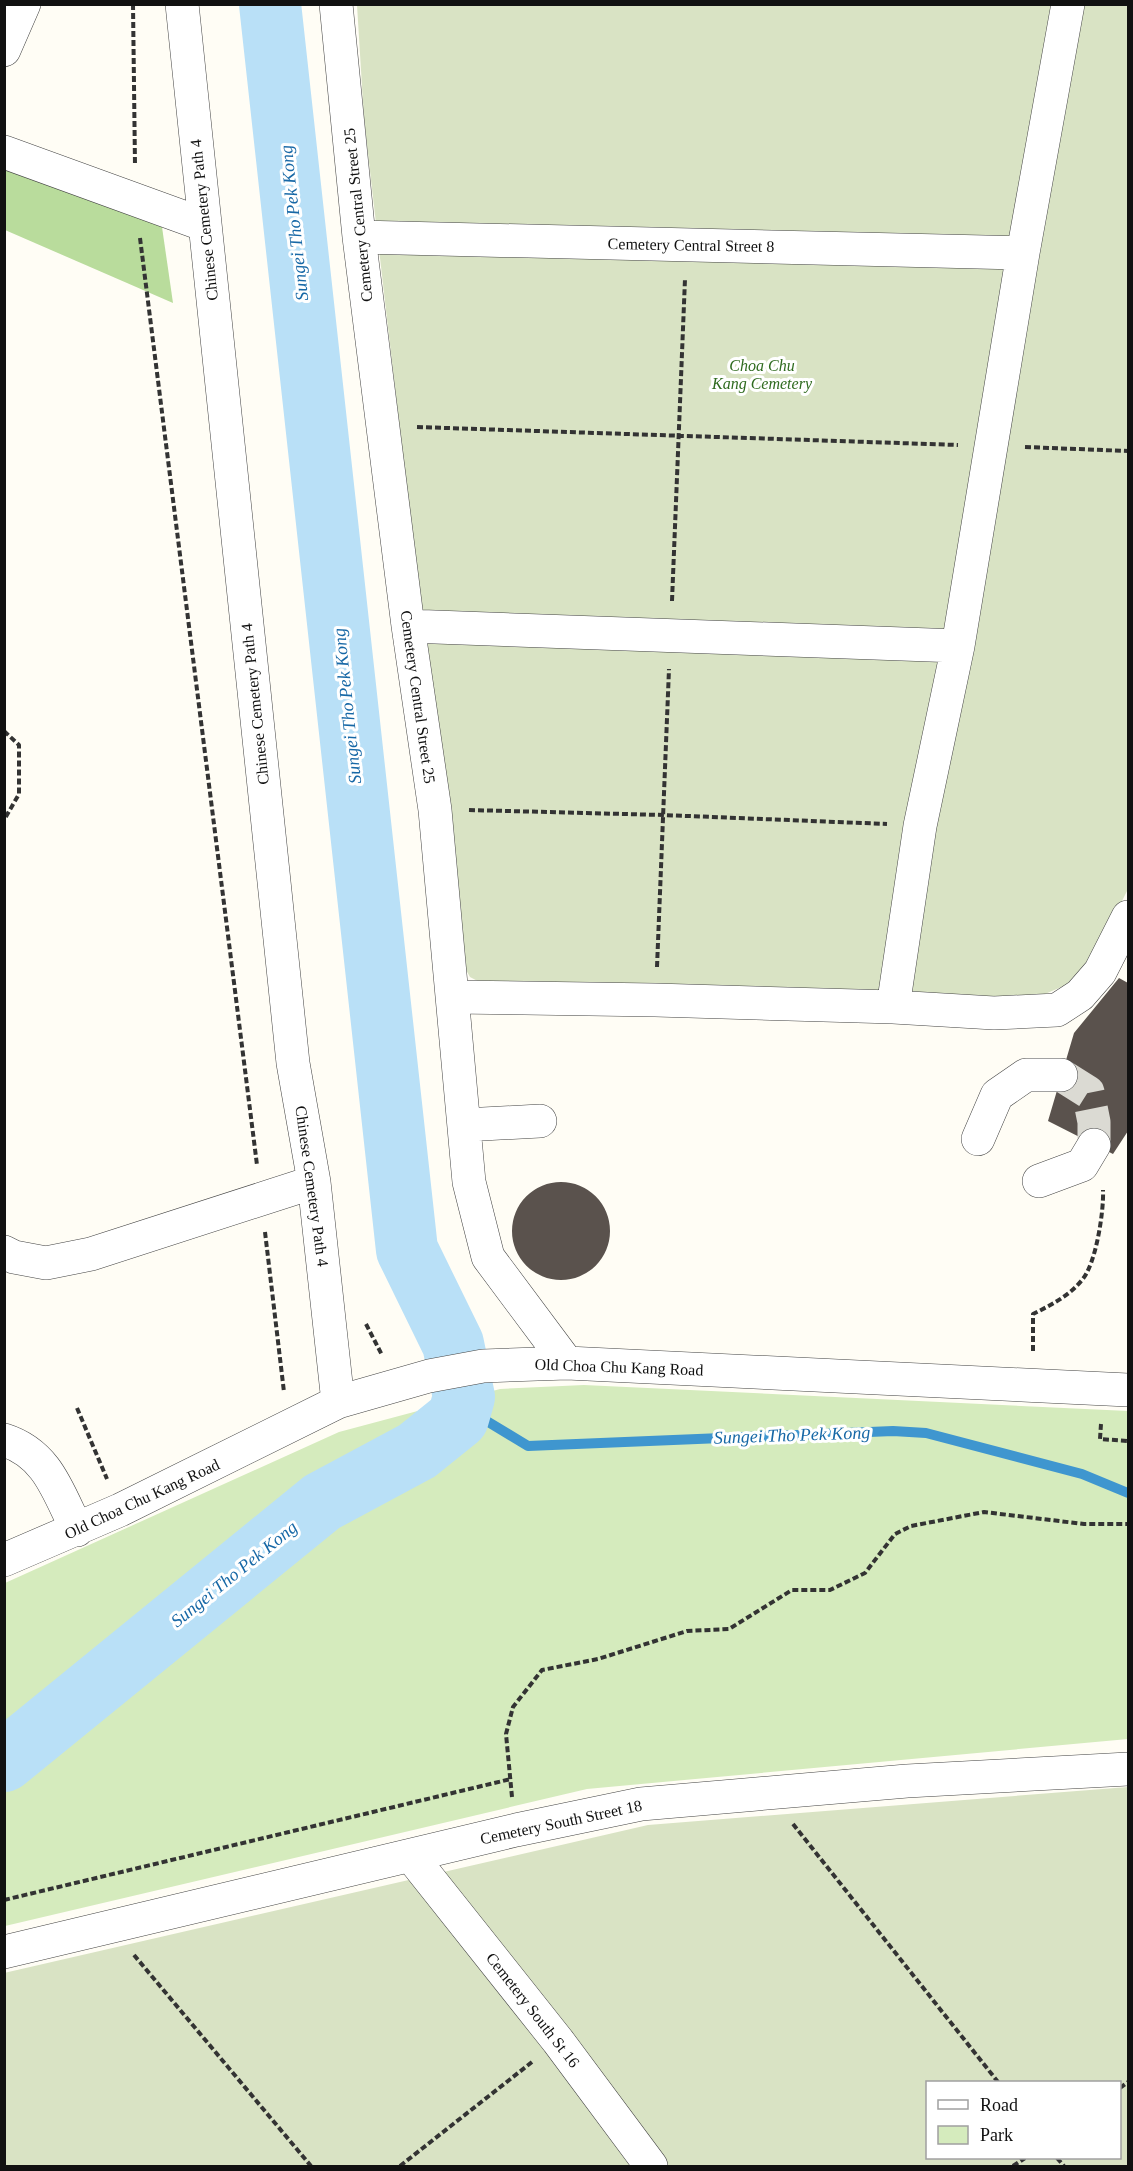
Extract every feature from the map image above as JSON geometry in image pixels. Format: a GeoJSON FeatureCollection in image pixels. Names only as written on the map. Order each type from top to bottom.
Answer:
{"type":"FeatureCollection","features":[{"type":"Feature","properties":{"kind":"street"},"geometry":{"type":"LineString","coordinates":[[4,50],[24,4]]}},
{"type":"Feature","properties":{"kind":"street","name":"Chinese Cemetery Path 4"},"geometry":{"type":"LineString","coordinates":[[182,4],[293,1063],[314,1182],[338,1402]]}},
{"type":"Feature","properties":{"kind":"street","name":"Cemetery Central Street 25"},"geometry":{"type":"LineString","coordinates":[[336,4],[359,237],[408,626],[435,810],[454,997],[469,1182],[488,1257],[567,1363]]}},
{"type":"Feature","properties":{"kind":"street"},"geometry":{"type":"LineString","coordinates":[[893,1007],[920,826],[958,646],[1023,253],[1068,4]]}},
{"type":"Feature","properties":{"kind":"street"},"geometry":{"type":"LineString","coordinates":[[4,152],[205,225]]}},
{"type":"Feature","properties":{"kind":"street","name":"Cemetery Central Street 8"},"geometry":{"type":"LineString","coordinates":[[359,237],[1023,253]]}},
{"type":"Feature","properties":{"kind":"street"},"geometry":{"type":"LineString","coordinates":[[408,626],[958,646]]}},
{"type":"Feature","properties":{"kind":"street"},"geometry":{"type":"LineString","coordinates":[[454,997],[893,1007],[994,1013],[1058,1010],[1080,995],[1121,951],[1128,917]]}},
{"type":"Feature","properties":{"kind":"street"},"geometry":{"type":"LineString","coordinates":[[978,1139],[996,1095],[1026,1075],[1061,1075]]}},
{"type":"Feature","properties":{"kind":"street"},"geometry":{"type":"LineString","coordinates":[[464,1125],[540,1121]]}},
{"type":"Feature","properties":{"kind":"street"},"geometry":{"type":"LineString","coordinates":[[1039,1181],[1082,1165],[1094,1145]]}},
{"type":"Feature","properties":{"kind":"street"},"geometry":{"type":"LineString","coordinates":[[4,1252],[14,1257],[46,1263],[91,1254],[314,1182]]}},
{"type":"Feature","properties":{"kind":"street","name":"Old Choa Chu Kang Road"},"geometry":{"type":"LineString","coordinates":[[4,1560],[120,1510],[338,1402],[429,1376],[483,1366],[567,1363],[1128,1390]]}},
{"type":"Feature","properties":{"kind":"street"},"geometry":{"type":"LineString","coordinates":[[4,1440],[18,1444],[45,1465],[77,1530]]}},
{"type":"Feature","properties":{"kind":"street","name":"Cemetery South Street 18"},"geometry":{"type":"LineString","coordinates":[[4,1952],[516,1830],[641,1804],[907,1781],[1128,1769]]}},
{"type":"Feature","properties":{"kind":"street","name":"Cemetery South St 16"},"geometry":{"type":"LineString","coordinates":[[411,1856],[558,2041],[651,2166]]}},
{"type":"Feature","properties":{"kind":"path"},"geometry":{"type":"LineString","coordinates":[[133,4],[135,199],[288,1428]]}},
{"type":"Feature","properties":{"kind":"path"},"geometry":{"type":"LineString","coordinates":[[383,426],[1128,451]]}},
{"type":"Feature","properties":{"kind":"path"},"geometry":{"type":"LineString","coordinates":[[4,731],[19,745],[19,794],[4,820]]}},
{"type":"Feature","properties":{"kind":"path"},"geometry":{"type":"LineString","coordinates":[[435,810],[663,815],[920,826]]}},
{"type":"Feature","properties":{"kind":"path"},"geometry":{"type":"LineString","coordinates":[[1022,1352],[1033,1350],[1033,1314],[1061,1300],[1084,1279],[1092,1258],[1104,1205],[1104,1186]]}},
{"type":"Feature","properties":{"kind":"path"},"geometry":{"type":"LineString","coordinates":[[77,1408],[120,1510]]}},
{"type":"Feature","properties":{"kind":"path"},"geometry":{"type":"LineString","coordinates":[[516,1830],[506,1734],[513,1707],[542,1670],[598,1659],[687,1631],[729,1629],[792,1590],[830,1590],[865,1573],[895,1534],[911,1526],[984,1512],[1083,1524],[1128,1524]]}},
{"type":"Feature","properties":{"kind":"path"},"geometry":{"type":"LineString","coordinates":[[4,1900],[511,1779]]}},
{"type":"Feature","properties":{"kind":"path"},"geometry":{"type":"LineString","coordinates":[[768,1793],[997,2081]]}},
{"type":"Feature","properties":{"kind":"path"},"geometry":{"type":"LineString","coordinates":[[111,1927],[311,2166]]}},
{"type":"Feature","properties":{"kind":"path"},"geometry":{"type":"LineString","coordinates":[[400,2166],[558,2041]]}},
{"type":"Feature","properties":{"kind":"green space","name":"Choa Chu Kang Cemetery"},"geometry":{"type":"Polygon","coordinates":[[[357,5],[1128,5],[1128,889],[1096,953],[1066,985],[1031,1000],[487,986],[470,977],[461,961],[364,119],[357,5]]]}},
{"type":"Feature","properties":{"kind":"green space"},"geometry":{"type":"Polygon","coordinates":[[[4,164],[162,227],[173,303],[5,230],[4,164]]]}},
{"type":"Feature","properties":{"kind":"green space"},"geometry":{"type":"Polygon","coordinates":[[[584,1385],[1128,1411],[1128,1739],[587,1789],[5,1926],[5,1583],[339,1432],[500,1389],[584,1385]]]}},
{"type":"Feature","properties":{"kind":"green space"},"geometry":{"type":"Polygon","coordinates":[[[1128,1787],[1128,2166],[5,2166],[4,1973],[648,1825],[1128,1787]]]}},
{"type":"Feature","properties":{"kind":"building"},"geometry":{"type":"Polygon","coordinates":[[[1119,978],[1128,983],[1128,1131],[1113,1154],[1048,1121],[1074,1033],[1119,978]]]}},
{"type":"Feature","properties":{"kind":"building"},"geometry":{"type":"Polygon","coordinates":[[[561,1182],[580,1185],[596,1196],[607,1212],[610,1231],[607,1250],[596,1266],[580,1277],[561,1280],[542,1277],[526,1266],[515,1250],[512,1231],[515,1212],[526,1196],[542,1185],[561,1182]]]}},
{"type":"Feature","properties":{"kind":"waterway","name":"Sungei Tho Pek Kong"},"geometry":{"type":"LineString","coordinates":[[4,1761],[322,1502],[417,1451],[458,1418],[464,1397],[453,1344],[407,1250],[270,4]]}},
{"type":"Feature","properties":{"kind":"waterway","name":"Sungei Tho Pek Kong"},"geometry":{"type":"LineString","coordinates":[[464,1397],[485,1420],[528,1446],[893,1431],[926,1433],[1082,1474],[1128,1493]]}},
{"type":"Feature","properties":{"kind":"tunnel"},"geometry":{"type":"LineString","coordinates":[[1061,1075],[1088,1092],[1094,1122],[1094,1145]]}}]}
